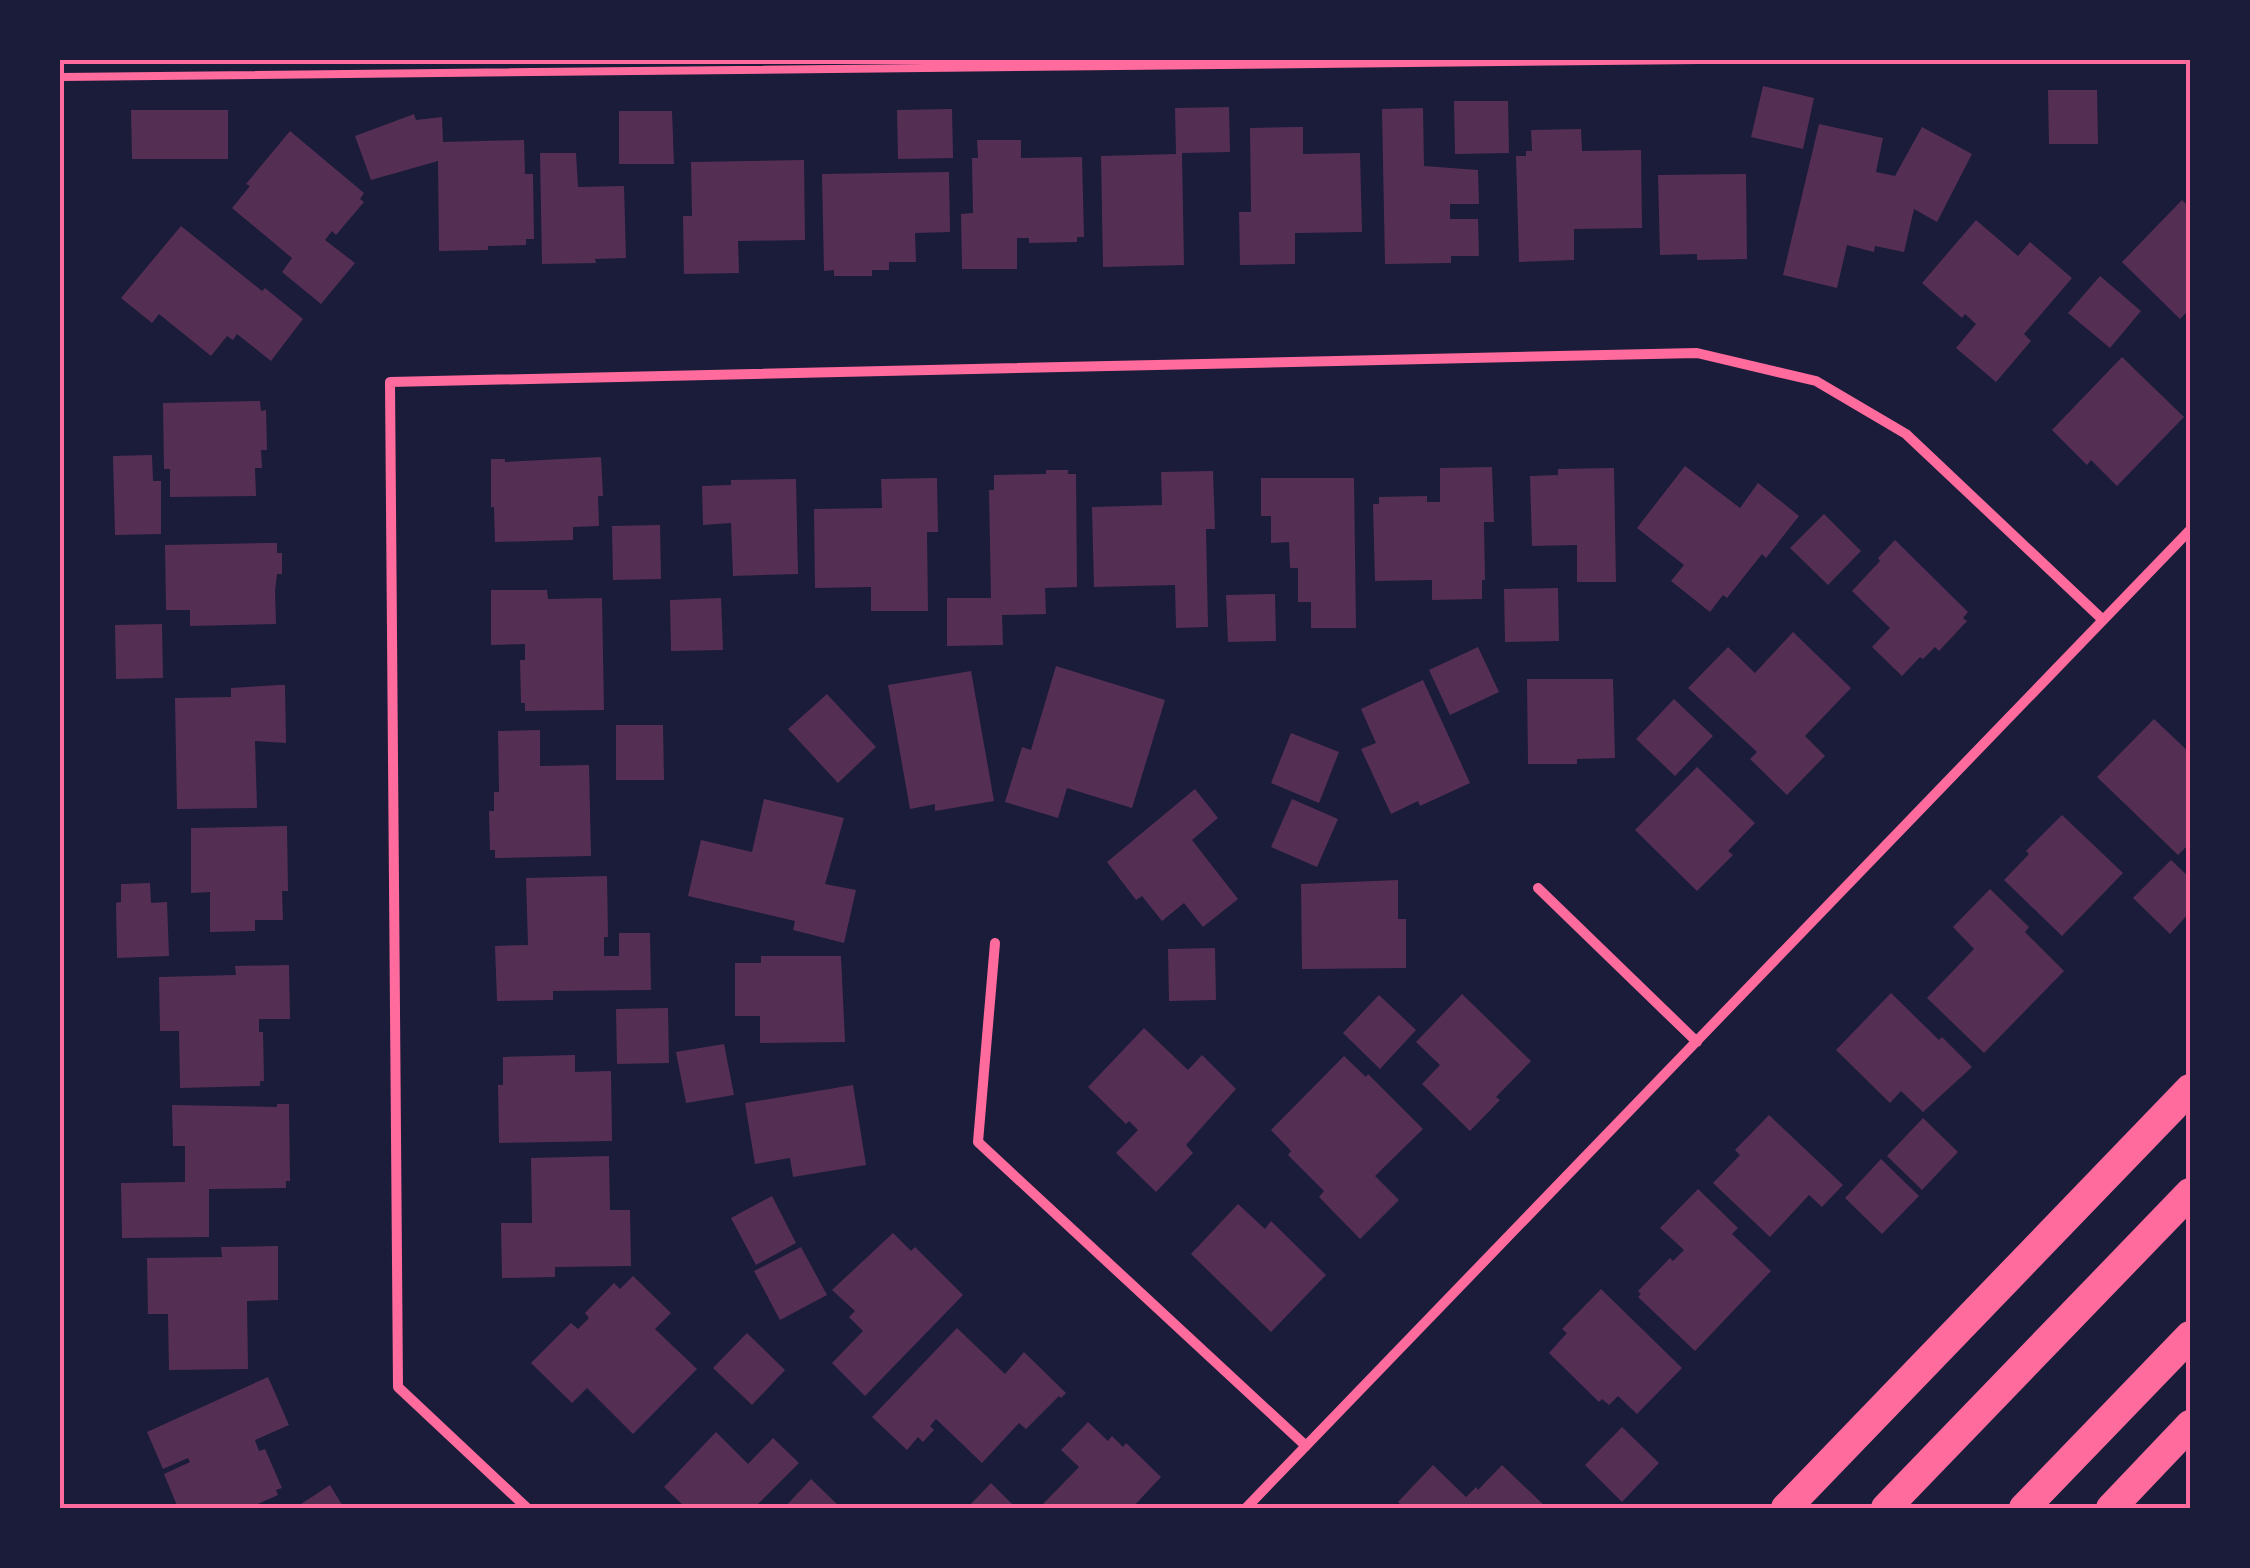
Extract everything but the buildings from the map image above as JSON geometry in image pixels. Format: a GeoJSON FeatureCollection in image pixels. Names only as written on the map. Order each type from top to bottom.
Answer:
{"type":"FeatureCollection","features":[{"type":"Feature","properties":{"kind":"highway"},"geometry":{"type":"LineString","coordinates":[[1786,1508],[2190,1089]]}},
{"type":"Feature","properties":{"kind":"highway"},"geometry":{"type":"LineString","coordinates":[[1886,1508],[2190,1193]]}},
{"type":"Feature","properties":{"kind":"highway"},"geometry":{"type":"LineString","coordinates":[[2024,1508],[2190,1336]]}},
{"type":"Feature","properties":{"kind":"highway"},"geometry":{"type":"LineString","coordinates":[[2111,1508],[2190,1425]]}},
{"type":"Feature","properties":{"kind":"street"},"geometry":{"type":"LineString","coordinates":[[527,1508],[398,1387],[390,382],[1697,353],[1816,381],[1906,434],[2103,620]]}},
{"type":"Feature","properties":{"kind":"street"},"geometry":{"type":"LineString","coordinates":[[1246,1508],[2190,530]]}},
{"type":"Feature","properties":{"kind":"street"},"geometry":{"type":"LineString","coordinates":[[1538,888],[1697,1042]]}},
{"type":"Feature","properties":{"kind":"street"},"geometry":{"type":"LineString","coordinates":[[996,942],[978,1142],[1306,1446]]}},
{"type":"Feature","properties":{"kind":"lane"},"geometry":{"type":"LineString","coordinates":[[60,77],[1700,60]]}}]}
